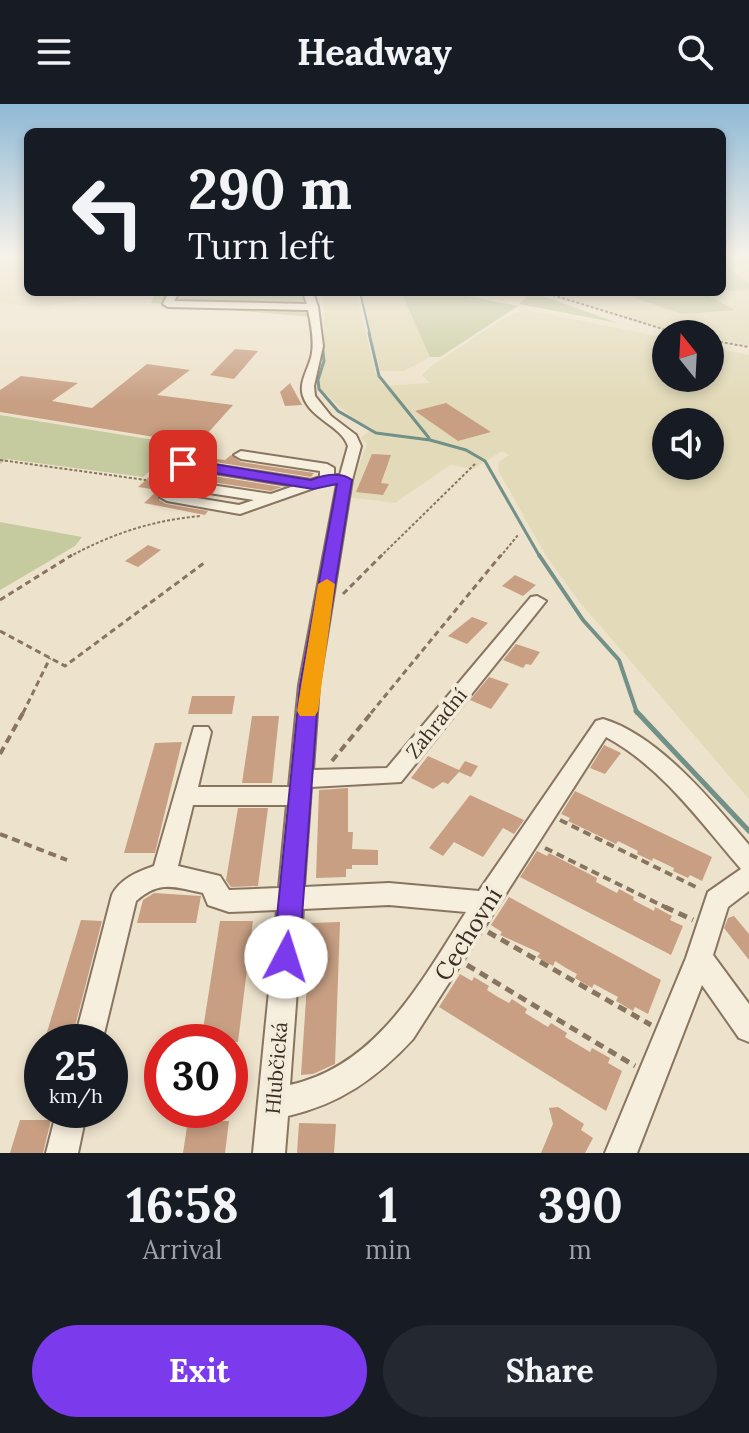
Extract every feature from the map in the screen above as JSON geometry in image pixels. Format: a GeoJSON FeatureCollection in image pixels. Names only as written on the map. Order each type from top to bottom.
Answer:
{"type":"FeatureCollection","features":[{"type":"Feature","properties":{"kind":"street"},"geometry":{"type":"LineString","coordinates":[[168,304],[240,304]]}},
{"type":"Feature","properties":{"kind":"street","name":"Hlubčická"},"geometry":{"type":"LineString","coordinates":[[269,1153],[309,685],[324,598],[328,481],[356,455],[356,445],[320,412],[307,387],[317,352],[311,304]]}},
{"type":"Feature","properties":{"kind":"street"},"geometry":{"type":"LineString","coordinates":[[241,455],[327,468],[328,481]]}},
{"type":"Feature","properties":{"kind":"street"},"geometry":{"type":"LineString","coordinates":[[183,464],[328,481]]}},
{"type":"Feature","properties":{"kind":"street"},"geometry":{"type":"LineString","coordinates":[[158,481],[272,499]]}},
{"type":"Feature","properties":{"kind":"street"},"geometry":{"type":"LineString","coordinates":[[167,497],[240,510],[328,481]]}},
{"type":"Feature","properties":{"kind":"street","name":"Zahradní"},"geometry":{"type":"LineString","coordinates":[[185,796],[302,788],[393,776],[537,601]]}},
{"type":"Feature","properties":{"kind":"street","name":"Cechovní"},"geometry":{"type":"LineString","coordinates":[[273,1104],[318,1095],[341,1085],[366,1066],[421,1011],[480,913],[603,726],[623,735],[707,811],[749,862]]}},
{"type":"Feature","properties":{"kind":"street"},"geometry":{"type":"LineString","coordinates":[[164,873],[201,732]]}},
{"type":"Feature","properties":{"kind":"street"},"geometry":{"type":"LineString","coordinates":[[93,1024],[125,895],[145,880],[164,873],[211,884],[217,897],[225,900],[389,894],[480,913]]}},
{"type":"Feature","properties":{"kind":"street"},"geometry":{"type":"LineString","coordinates":[[621,1153],[699,958],[717,900],[749,877]]}},
{"type":"Feature","properties":{"kind":"street"},"geometry":{"type":"LineString","coordinates":[[699,958],[749,1028]]}},
{"type":"Feature","properties":{"kind":"street"},"geometry":{"type":"LineString","coordinates":[[62,1153],[68,1128]]}},
{"type":"Feature","properties":{"kind":"path"},"geometry":{"type":"LineString","coordinates":[[582,304],[652,326]]}},
{"type":"Feature","properties":{"kind":"path"},"geometry":{"type":"LineString","coordinates":[[724,343],[749,347]]}},
{"type":"Feature","properties":{"kind":"path"},"geometry":{"type":"LineString","coordinates":[[0,460],[158,481]]}},
{"type":"Feature","properties":{"kind":"path"},"geometry":{"type":"LineString","coordinates":[[324,598],[339,597],[476,463]]}},
{"type":"Feature","properties":{"kind":"path"},"geometry":{"type":"LineString","coordinates":[[0,600],[96,541],[137,525],[174,516],[207,516]]}},
{"type":"Feature","properties":{"kind":"path"},"geometry":{"type":"LineString","coordinates":[[302,788],[332,762],[518,535]]}},
{"type":"Feature","properties":{"kind":"path"},"geometry":{"type":"LineString","coordinates":[[0,631],[65,666],[204,563]]}},
{"type":"Feature","properties":{"kind":"path"},"geometry":{"type":"LineString","coordinates":[[0,754],[10,740],[50,658]]}},
{"type":"Feature","properties":{"kind":"path"},"geometry":{"type":"LineString","coordinates":[[545,813],[698,887],[717,900]]}},
{"type":"Feature","properties":{"kind":"path"},"geometry":{"type":"LineString","coordinates":[[0,834],[67,860]]}},
{"type":"Feature","properties":{"kind":"path"},"geometry":{"type":"LineString","coordinates":[[527,840],[708,928]]}},
{"type":"Feature","properties":{"kind":"path"},"geometry":{"type":"LineString","coordinates":[[480,913],[669,1035]]}},
{"type":"Feature","properties":{"kind":"path"},"geometry":{"type":"LineString","coordinates":[[453,957],[652,1076]]}},
{"type":"Feature","properties":{"kind":"shaded area"},"geometry":{"type":"Polygon","coordinates":[[[10,304],[59,304],[43,307],[10,304]]]}},
{"type":"Feature","properties":{"kind":"shaded area"},"geometry":{"type":"Polygon","coordinates":[[[324,304],[359,304],[375,372],[383,386],[430,383],[422,375],[430,367],[501,320],[524,309],[652,335],[652,392],[724,392],[724,350],[749,355],[749,799],[578,600],[545,554],[498,470],[499,462],[509,455],[502,451],[473,469],[450,465],[395,503],[348,497],[367,444],[361,438],[373,428],[357,422],[318,387],[324,360],[324,304]]]}},
{"type":"Feature","properties":{"kind":"shaded area"},"geometry":{"type":"Polygon","coordinates":[[[364,304],[406,304],[430,357],[404,371],[380,371],[364,304]]]}},
{"type":"Feature","properties":{"kind":"shaded area"},"geometry":{"type":"Polygon","coordinates":[[[586,304],[749,304],[749,345],[724,341],[724,320],[652,320],[652,325],[586,304]]]}},
{"type":"Feature","properties":{"kind":"green space"},"geometry":{"type":"Polygon","coordinates":[[[162,304],[307,304],[312,317],[162,304]]]}},
{"type":"Feature","properties":{"kind":"green space"},"geometry":{"type":"Polygon","coordinates":[[[406,304],[518,306],[440,357],[430,357],[406,304]]]}},
{"type":"Feature","properties":{"kind":"green space"},"geometry":{"type":"Polygon","coordinates":[[[519,304],[565,304],[618,323],[519,304]]]}},
{"type":"Feature","properties":{"kind":"green space"},"geometry":{"type":"Polygon","coordinates":[[[653,304],[724,304],[735,310],[682,314],[653,304]]]}},
{"type":"Feature","properties":{"kind":"green space"},"geometry":{"type":"Polygon","coordinates":[[[0,415],[179,444],[143,477],[7,459],[0,464],[0,415]]]}},
{"type":"Feature","properties":{"kind":"green space"},"geometry":{"type":"Polygon","coordinates":[[[0,522],[82,537],[75,546],[0,590],[0,522]]]}},
{"type":"Feature","properties":{"kind":"building"},"geometry":{"type":"Polygon","coordinates":[[[235,349],[258,351],[234,379],[210,375],[235,349]]]}},
{"type":"Feature","properties":{"kind":"building"},"geometry":{"type":"Polygon","coordinates":[[[147,364],[190,370],[157,395],[233,405],[198,444],[0,412],[0,390],[21,376],[78,383],[52,401],[92,408],[147,364]]]}},
{"type":"Feature","properties":{"kind":"building"},"geometry":{"type":"Polygon","coordinates":[[[290,383],[302,405],[285,406],[280,392],[290,383]]]}},
{"type":"Feature","properties":{"kind":"building"},"geometry":{"type":"Polygon","coordinates":[[[446,403],[491,432],[458,441],[415,411],[446,403]]]}},
{"type":"Feature","properties":{"kind":"building"},"geometry":{"type":"Polygon","coordinates":[[[175,454],[225,460],[231,455],[241,462],[314,473],[311,477],[183,457],[173,463],[183,471],[282,487],[271,491],[158,474],[148,480],[158,488],[241,501],[168,490],[159,494],[159,500],[166,504],[208,511],[205,515],[144,503],[158,490],[138,487],[175,454]]]}},
{"type":"Feature","properties":{"kind":"building"},"geometry":{"type":"Polygon","coordinates":[[[372,454],[391,455],[381,483],[389,484],[383,495],[356,492],[372,454]]]}},
{"type":"Feature","properties":{"kind":"building"},"geometry":{"type":"Polygon","coordinates":[[[148,545],[161,550],[138,567],[125,561],[148,545]]]}},
{"type":"Feature","properties":{"kind":"building"},"geometry":{"type":"Polygon","coordinates":[[[515,575],[536,585],[523,596],[502,586],[515,575]]]}},
{"type":"Feature","properties":{"kind":"building"},"geometry":{"type":"Polygon","coordinates":[[[472,617],[488,623],[467,644],[448,636],[472,617]]]}},
{"type":"Feature","properties":{"kind":"building"},"geometry":{"type":"Polygon","coordinates":[[[516,644],[540,652],[531,665],[526,664],[523,668],[503,660],[516,644]]]}},
{"type":"Feature","properties":{"kind":"building"},"geometry":{"type":"Polygon","coordinates":[[[489,677],[509,684],[491,709],[470,700],[489,677]]]}},
{"type":"Feature","properties":{"kind":"building"},"geometry":{"type":"Polygon","coordinates":[[[192,696],[235,696],[232,714],[188,714],[192,696]]]}},
{"type":"Feature","properties":{"kind":"building"},"geometry":{"type":"Polygon","coordinates":[[[252,716],[279,716],[272,783],[242,783],[252,716]]]}},
{"type":"Feature","properties":{"kind":"building"},"geometry":{"type":"Polygon","coordinates":[[[182,742],[155,853],[124,853],[155,743],[182,742]]]}},
{"type":"Feature","properties":{"kind":"building"},"geometry":{"type":"Polygon","coordinates":[[[604,745],[621,753],[605,774],[590,768],[604,745]]]}},
{"type":"Feature","properties":{"kind":"building"},"geometry":{"type":"Polygon","coordinates":[[[428,756],[459,770],[465,761],[478,766],[471,777],[459,772],[448,784],[443,782],[433,789],[411,778],[428,756]]]}},
{"type":"Feature","properties":{"kind":"building"},"geometry":{"type":"Polygon","coordinates":[[[348,788],[348,832],[353,832],[352,849],[378,850],[378,865],[352,865],[352,869],[346,869],[346,877],[316,878],[319,790],[348,788]]]}},
{"type":"Feature","properties":{"kind":"building"},"geometry":{"type":"Polygon","coordinates":[[[575,791],[712,857],[702,881],[690,875],[688,878],[653,858],[652,861],[637,854],[638,851],[618,841],[616,844],[568,821],[570,818],[561,814],[575,791]]]}},
{"type":"Feature","properties":{"kind":"building"},"geometry":{"type":"Polygon","coordinates":[[[470,795],[524,820],[514,834],[503,828],[483,857],[454,842],[443,856],[429,848],[470,795]]]}},
{"type":"Feature","properties":{"kind":"building"},"geometry":{"type":"Polygon","coordinates":[[[238,808],[268,808],[258,886],[231,887],[226,880],[238,808]]]}},
{"type":"Feature","properties":{"kind":"building"},"geometry":{"type":"Polygon","coordinates":[[[537,851],[547,856],[549,853],[597,878],[596,882],[617,893],[619,889],[654,911],[655,907],[672,916],[670,920],[683,926],[671,955],[520,877],[537,851]]]}},
{"type":"Feature","properties":{"kind":"building"},"geometry":{"type":"Polygon","coordinates":[[[154,893],[201,896],[196,923],[137,923],[143,900],[154,893]]]}},
{"type":"Feature","properties":{"kind":"building"},"geometry":{"type":"Polygon","coordinates":[[[509,897],[661,980],[648,1014],[635,1007],[633,1011],[616,1001],[618,997],[594,984],[592,988],[575,978],[577,974],[555,961],[553,966],[537,957],[540,953],[500,935],[502,932],[491,925],[509,897]]]}},
{"type":"Feature","properties":{"kind":"building"},"geometry":{"type":"Polygon","coordinates":[[[734,916],[749,934],[749,960],[724,928],[728,918],[734,916]]]}},
{"type":"Feature","properties":{"kind":"building"},"geometry":{"type":"Polygon","coordinates":[[[81,920],[102,921],[76,1024],[49,1024],[81,920]]]}},
{"type":"Feature","properties":{"kind":"building"},"geometry":{"type":"Polygon","coordinates":[[[220,921],[253,921],[240,1024],[204,1024],[220,921]]]}},
{"type":"Feature","properties":{"kind":"building"},"geometry":{"type":"Polygon","coordinates":[[[340,922],[335,1064],[313,1074],[301,1075],[311,923],[340,922]]]}},
{"type":"Feature","properties":{"kind":"building"},"geometry":{"type":"Polygon","coordinates":[[[460,974],[472,981],[474,977],[489,986],[487,990],[509,1003],[512,999],[527,1009],[525,1013],[548,1027],[551,1023],[567,1033],[565,1037],[590,1052],[592,1048],[610,1058],[608,1063],[622,1071],[606,1111],[439,1007],[460,974]]]}},
{"type":"Feature","properties":{"kind":"building"},"geometry":{"type":"Polygon","coordinates":[[[558,1107],[584,1124],[581,1130],[593,1138],[585,1153],[541,1153],[553,1124],[549,1108],[558,1107]]]}},
{"type":"Feature","properties":{"kind":"building"},"geometry":{"type":"Polygon","coordinates":[[[20,1120],[24,1120],[24,1128],[49,1128],[43,1153],[10,1153],[20,1120]]]}},
{"type":"Feature","properties":{"kind":"building"},"geometry":{"type":"Polygon","coordinates":[[[299,1123],[336,1124],[334,1153],[297,1153],[299,1123]]]}},
{"type":"Feature","properties":{"kind":"building"},"geometry":{"type":"Polygon","coordinates":[[[187,1128],[228,1128],[225,1153],[183,1153],[187,1128]]]}},
{"type":"Feature","properties":{"kind":"waterway"},"geometry":{"type":"LineString","coordinates":[[363,304],[370,335]]}},
{"type":"Feature","properties":{"kind":"waterway"},"geometry":{"type":"LineString","coordinates":[[320,325],[321,335]]}},
{"type":"Feature","properties":{"kind":"waterway"},"geometry":{"type":"LineString","coordinates":[[321,333],[324,361],[318,380],[319,389],[338,411],[376,433],[430,440],[466,450],[485,461],[540,557]]}},
{"type":"Feature","properties":{"kind":"waterway"},"geometry":{"type":"LineString","coordinates":[[369,333],[379,376],[429,438]]}},
{"type":"Feature","properties":{"kind":"waterway"},"geometry":{"type":"LineString","coordinates":[[539,555],[583,620],[619,660],[637,712]]}},
{"type":"Feature","properties":{"kind":"waterway"},"geometry":{"type":"LineString","coordinates":[[637,712],[749,831]]}},
{"type":"Feature","properties":{"kind":"slow traffic"},"geometry":{"type":"LineString","coordinates":[[307,711],[327,584]]}},
{"type":"Feature","properties":{"kind":"route"},"geometry":{"type":"LineString","coordinates":[[183,464],[313,484],[327,479],[345,480],[309,685],[286,957]]}}]}
